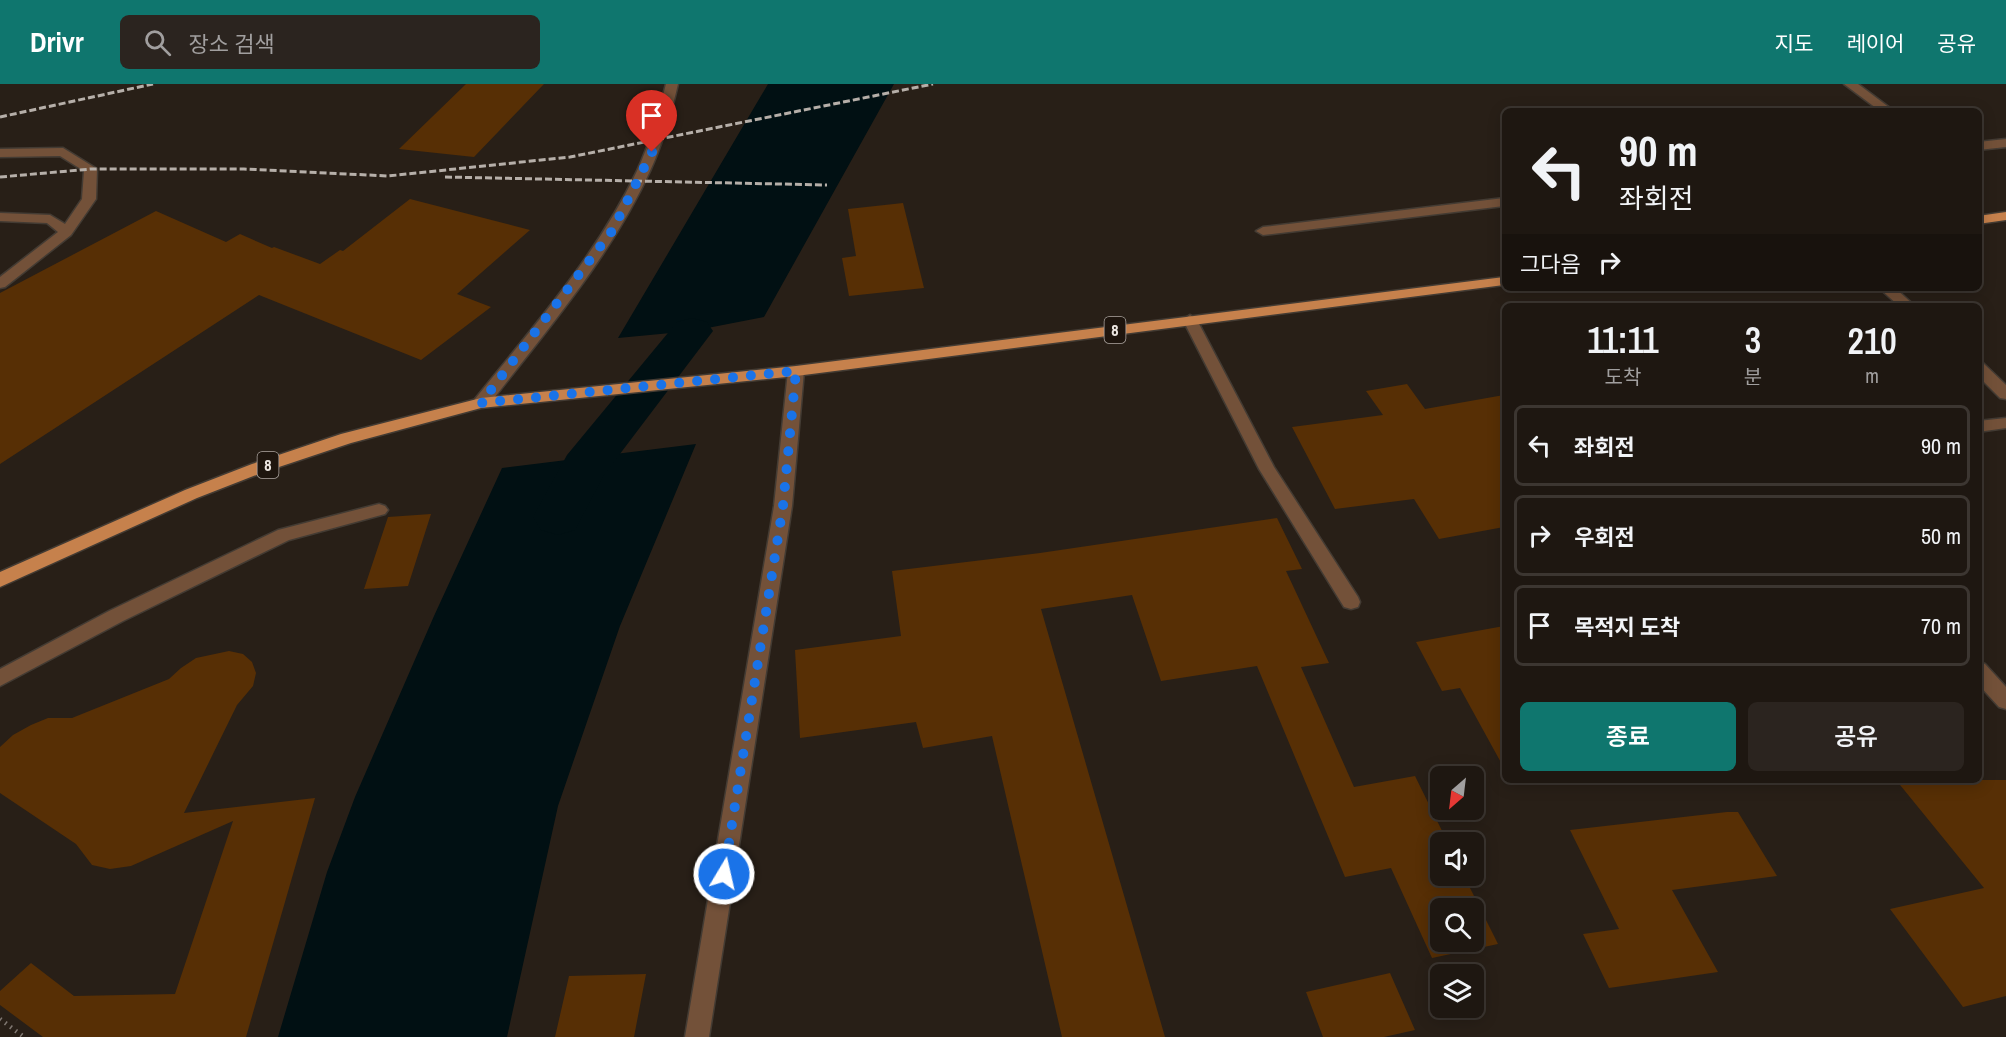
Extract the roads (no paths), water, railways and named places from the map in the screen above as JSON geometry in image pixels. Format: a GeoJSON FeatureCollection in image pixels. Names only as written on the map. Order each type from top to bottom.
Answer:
{"type":"FeatureCollection","features":[{"type":"Feature","properties":{"kind":"main road"},"geometry":{"type":"LineString","coordinates":[[1982,219],[2006,216]]}},
{"type":"Feature","properties":{"kind":"main road","name":"8"},"geometry":{"type":"LineString","coordinates":[[0,580],[181,498],[258,468],[347,438],[481,403],[796,371],[1502,280]]}},
{"type":"Feature","properties":{"kind":"street"},"geometry":{"type":"LineString","coordinates":[[481,403],[612,231],[659,137],[672,84]]}},
{"type":"Feature","properties":{"kind":"street"},"geometry":{"type":"LineString","coordinates":[[1850,84],[1884,108]]}},
{"type":"Feature","properties":{"kind":"street"},"geometry":{"type":"LineString","coordinates":[[1982,146],[2006,143]]}},
{"type":"Feature","properties":{"kind":"street"},"geometry":{"type":"LineString","coordinates":[[0,153],[63,152],[91,169],[89,199],[66,232],[0,284]]}},
{"type":"Feature","properties":{"kind":"street"},"geometry":{"type":"LineString","coordinates":[[1263,231],[1502,202]]}},
{"type":"Feature","properties":{"kind":"street"},"geometry":{"type":"LineString","coordinates":[[0,216],[51,219],[66,232]]}},
{"type":"Feature","properties":{"kind":"street"},"geometry":{"type":"LineString","coordinates":[[1890,291],[1904,303]]}},
{"type":"Feature","properties":{"kind":"street"},"geometry":{"type":"LineString","coordinates":[[1190,321],[1268,469],[1351,602]]}},
{"type":"Feature","properties":{"kind":"street"},"geometry":{"type":"LineString","coordinates":[[697,1037],[783,506],[796,371]]}},
{"type":"Feature","properties":{"kind":"street"},"geometry":{"type":"LineString","coordinates":[[1982,371],[2006,394]]}},
{"type":"Feature","properties":{"kind":"street"},"geometry":{"type":"LineString","coordinates":[[1982,426],[2006,423]]}},
{"type":"Feature","properties":{"kind":"street"},"geometry":{"type":"LineString","coordinates":[[0,678],[116,616],[284,536],[379,510]]}},
{"type":"Feature","properties":{"kind":"street"},"geometry":{"type":"LineString","coordinates":[[1982,674],[2006,700]]}},
{"type":"Feature","properties":{"kind":"waterway"},"geometry":{"type":"LineString","coordinates":[[558,517],[584,467],[692,331]]}},
{"type":"Feature","properties":{"kind":"railway"},"geometry":{"type":"LineString","coordinates":[[0,117],[153,84]]}},
{"type":"Feature","properties":{"kind":"railway"},"geometry":{"type":"LineString","coordinates":[[0,177],[91,169],[244,169],[388,176],[570,157],[933,84]]}},
{"type":"Feature","properties":{"kind":"railway"},"geometry":{"type":"LineString","coordinates":[[445,177],[827,185]]}}]}
